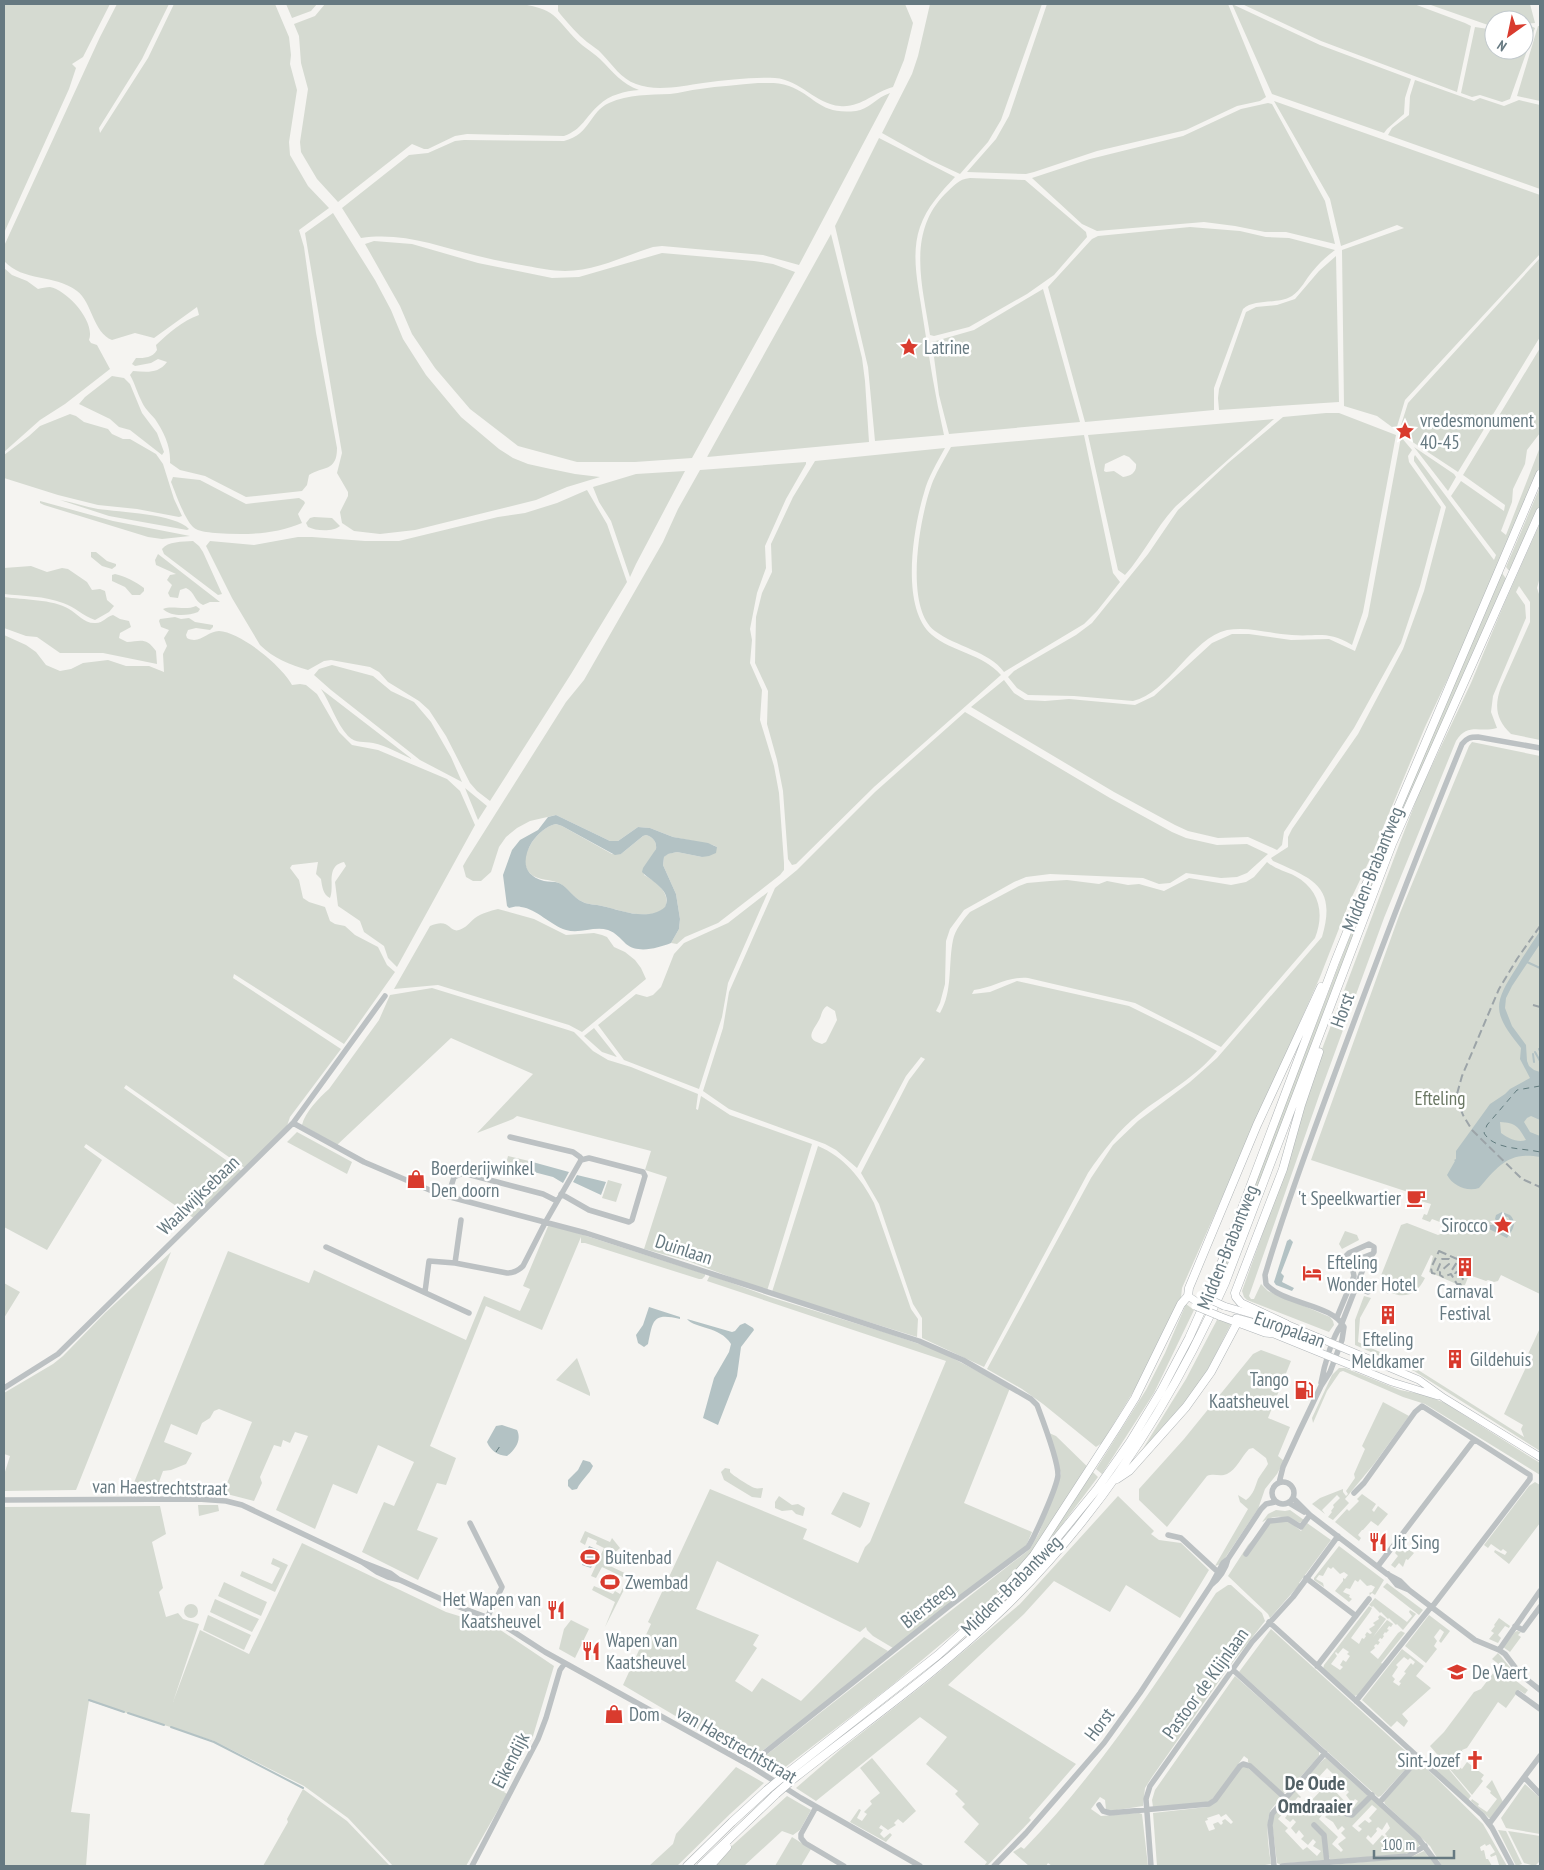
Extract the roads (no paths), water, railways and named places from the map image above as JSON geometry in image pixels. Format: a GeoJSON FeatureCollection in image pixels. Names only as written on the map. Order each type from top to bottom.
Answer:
{"type":"FeatureCollection","features":[{"type":"Feature","properties":{"kind":"highway","name":"Midden-Brabantweg"},"geometry":{"type":"LineString","coordinates":[[687,1866],[767,1790],[908,1680],[986,1613],[1043,1555],[1101,1483],[1149,1411],[1177,1362],[1215,1280],[1335,962],[1420,754],[1540,474]]}},
{"type":"Feature","properties":{"kind":"highway","name":"Midden-Brabantweg"},"geometry":{"type":"LineString","coordinates":[[701,1866],[764,1804],[792,1780],[943,1663],[996,1615],[1050,1560],[1112,1484],[1137,1447],[1175,1384],[1215,1306],[1239,1248],[1392,844],[1540,512]]}},
{"type":"Feature","properties":{"kind":"highway"},"geometry":{"type":"LineString","coordinates":[[986,1613],[1034,1555],[1135,1398],[1181,1304],[1188,1296],[1189,1288],[1257,1125],[1327,974],[1335,962]]}},
{"type":"Feature","properties":{"kind":"highway"},"geometry":{"type":"LineString","coordinates":[[1286,1324],[1241,1303],[1235,1293],[1283,1169],[1329,1012]]}},
{"type":"Feature","properties":{"kind":"highway"},"geometry":{"type":"LineString","coordinates":[[1112,1484],[1129,1471],[1186,1407],[1211,1372],[1239,1321]]}},
{"type":"Feature","properties":{"kind":"highway"},"geometry":{"type":"LineString","coordinates":[[710,1866],[743,1831],[764,1804]]}},
{"type":"Feature","properties":{"kind":"highway"},"geometry":{"type":"LineString","coordinates":[[680,1866],[696,1857]]}},
{"type":"Feature","properties":{"kind":"main road","name":"Europalaan"},"geometry":{"type":"LineString","coordinates":[[1188,1296],[1239,1321],[1392,1382],[1444,1398]]}},
{"type":"Feature","properties":{"kind":"main road"},"geometry":{"type":"LineString","coordinates":[[1188,1296],[1191,1303],[1197,1301]]}},
{"type":"Feature","properties":{"kind":"main road","name":"Europalaan"},"geometry":{"type":"LineString","coordinates":[[1197,1301],[1221,1311],[1286,1324],[1419,1380],[1444,1398],[1540,1457]]}},
{"type":"Feature","properties":{"kind":"street","name":"Horst"},"geometry":{"type":"LineString","coordinates":[[1342,1323],[1336,1317],[1277,1293],[1266,1284],[1265,1274],[1284,1215],[1377,957],[1462,744],[1466,739],[1478,737],[1540,748]]}},
{"type":"Feature","properties":{"kind":"street","name":"Waalwijksebaan"},"geometry":{"type":"LineString","coordinates":[[4,1388],[58,1354],[292,1123],[385,996]]}},
{"type":"Feature","properties":{"kind":"street","name":"Duinlaan"},"geometry":{"type":"LineString","coordinates":[[292,1123],[364,1162],[419,1186],[462,1201],[546,1221],[673,1260],[937,1348],[984,1370],[1031,1399],[1037,1404],[1046,1430]]}},
{"type":"Feature","properties":{"kind":"street"},"geometry":{"type":"LineString","coordinates":[[510,1137],[573,1152],[580,1156],[581,1160]]}},
{"type":"Feature","properties":{"kind":"street"},"geometry":{"type":"LineString","coordinates":[[425,1292],[429,1261],[455,1263],[472,1268],[513,1273],[523,1266],[546,1221],[561,1194],[581,1160],[589,1158],[644,1174],[632,1220],[628,1222],[589,1210],[561,1194]]}},
{"type":"Feature","properties":{"kind":"street"},"geometry":{"type":"LineString","coordinates":[[450,1190],[454,1177],[463,1173],[543,1194],[557,1201]]}},
{"type":"Feature","properties":{"kind":"street"},"geometry":{"type":"LineString","coordinates":[[455,1263],[461,1220]]}},
{"type":"Feature","properties":{"kind":"street"},"geometry":{"type":"LineString","coordinates":[[1336,1317],[1365,1264],[1372,1254],[1374,1250],[1372,1245],[1364,1246],[1346,1255],[1346,1260],[1351,1262],[1372,1254]]}},
{"type":"Feature","properties":{"kind":"street"},"geometry":{"type":"LineString","coordinates":[[326,1247],[469,1313]]}},
{"type":"Feature","properties":{"kind":"street"},"geometry":{"type":"LineString","coordinates":[[1279,1483],[1282,1470],[1321,1386],[1324,1369],[1332,1358],[1336,1346],[1338,1330],[1354,1286],[1351,1262]]}},
{"type":"Feature","properties":{"kind":"street"},"geometry":{"type":"LineString","coordinates":[[1354,1286],[1368,1292]]}},
{"type":"Feature","properties":{"kind":"street"},"geometry":{"type":"LineString","coordinates":[[1354,1493],[1364,1483],[1419,1407],[1425,1407],[1530,1475],[1530,1479],[1356,1701]]}},
{"type":"Feature","properties":{"kind":"street","name":"Biersteeg"},"geometry":{"type":"LineString","coordinates":[[748,1765],[948,1607],[1028,1547],[1035,1535],[1058,1478],[1057,1466],[1046,1430]]}},
{"type":"Feature","properties":{"kind":"street"},"geometry":{"type":"LineString","coordinates":[[1378,1566],[1474,1440]]}},
{"type":"Feature","properties":{"kind":"street"},"geometry":{"type":"LineString","coordinates":[[1282,1470],[1286,1483],[1294,1490],[1293,1498],[1289,1503],[1282,1505],[1274,1499],[1273,1487],[1279,1483],[1286,1483]]}},
{"type":"Feature","properties":{"kind":"street"},"geometry":{"type":"LineString","coordinates":[[1293,1498],[1310,1515]]}},
{"type":"Feature","properties":{"kind":"street","name":"van Haestrechtstraat"},"geometry":{"type":"LineString","coordinates":[[4,1500],[198,1499],[226,1501],[254,1510],[362,1562],[377,1572],[497,1621],[564,1663],[748,1765],[816,1807],[920,1866]]}},
{"type":"Feature","properties":{"kind":"street","name":"Horst"},"geometry":{"type":"LineString","coordinates":[[994,1866],[1026,1833],[1104,1743],[1140,1693],[1220,1573],[1223,1563],[1228,1559],[1261,1509],[1274,1499]]}},
{"type":"Feature","properties":{"kind":"street"},"geometry":{"type":"LineString","coordinates":[[1289,1503],[1310,1515],[1378,1566],[1397,1585],[1409,1590],[1475,1640],[1499,1650],[1522,1676],[1540,1690]]}},
{"type":"Feature","properties":{"kind":"street"},"geometry":{"type":"LineString","coordinates":[[1246,1554],[1268,1521],[1288,1519],[1301,1526],[1310,1515]]}},
{"type":"Feature","properties":{"kind":"street"},"geometry":{"type":"LineString","coordinates":[[470,1522],[502,1587],[488,1618]]}},
{"type":"Feature","properties":{"kind":"street"},"geometry":{"type":"LineString","coordinates":[[1168,1534],[1181,1538],[1220,1573]]}},
{"type":"Feature","properties":{"kind":"street","name":"Pastoor de Klijnlaan"},"geometry":{"type":"LineString","coordinates":[[1151,1866],[1146,1810],[1146,1800],[1150,1786],[1252,1642],[1288,1602],[1338,1536]]}},
{"type":"Feature","properties":{"kind":"street"},"geometry":{"type":"LineString","coordinates":[[1306,1578],[1356,1616]]}},
{"type":"Feature","properties":{"kind":"street"},"geometry":{"type":"LineString","coordinates":[[1499,1650],[1540,1591]]}},
{"type":"Feature","properties":{"kind":"street"},"geometry":{"type":"LineString","coordinates":[[1317,1666],[1369,1599]]}},
{"type":"Feature","properties":{"kind":"street"},"geometry":{"type":"LineString","coordinates":[[1515,1626],[1523,1630],[1540,1607]]}},
{"type":"Feature","properties":{"kind":"street"},"geometry":{"type":"LineString","coordinates":[[1534,1616],[1540,1621]]}},
{"type":"Feature","properties":{"kind":"street"},"geometry":{"type":"LineString","coordinates":[[1269,1622],[1482,1815],[1512,1866]]}},
{"type":"Feature","properties":{"kind":"street","name":"Eikendijk"},"geometry":{"type":"LineString","coordinates":[[472,1866],[538,1739],[560,1670],[564,1663]]}},
{"type":"Feature","properties":{"kind":"street"},"geometry":{"type":"LineString","coordinates":[[1232,1669],[1380,1802],[1425,1846],[1439,1866]]}},
{"type":"Feature","properties":{"kind":"street"},"geometry":{"type":"LineString","coordinates":[[1518,1693],[1540,1709]]}},
{"type":"Feature","properties":{"kind":"street"},"geometry":{"type":"LineString","coordinates":[[1274,1866],[1270,1820],[1274,1810],[1325,1753]]}},
{"type":"Feature","properties":{"kind":"street"},"geometry":{"type":"LineString","coordinates":[[1489,1824],[1540,1756]]}},
{"type":"Feature","properties":{"kind":"street"},"geometry":{"type":"LineString","coordinates":[[1380,1802],[1419,1758]]}},
{"type":"Feature","properties":{"kind":"street"},"geometry":{"type":"LineString","coordinates":[[1099,1805],[1103,1811],[1110,1813],[1209,1804],[1218,1796],[1243,1764],[1250,1766],[1285,1798]]}},
{"type":"Feature","properties":{"kind":"street"},"geometry":{"type":"LineString","coordinates":[[1525,1778],[1540,1794]]}},
{"type":"Feature","properties":{"kind":"street"},"geometry":{"type":"LineString","coordinates":[[1337,1805],[1352,1815],[1372,1795]]}},
{"type":"Feature","properties":{"kind":"street"},"geometry":{"type":"LineString","coordinates":[[816,1807],[801,1834],[801,1838],[805,1843],[844,1866]]}},
{"type":"Feature","properties":{"kind":"street"},"geometry":{"type":"LineString","coordinates":[[1314,1825],[1325,1838],[1327,1863]]}},
{"type":"Feature","properties":{"kind":"street"},"geometry":{"type":"LineString","coordinates":[[1282,1866],[1408,1856],[1425,1846]]}},
{"type":"Feature","properties":{"kind":"waterway"},"geometry":{"type":"LineString","coordinates":[[1527,962],[1540,968]]}},
{"type":"Feature","properties":{"kind":"waterway"},"geometry":{"type":"LineString","coordinates":[[1535,1052],[1540,1061]]}},
{"type":"Feature","properties":{"kind":"waterway"},"geometry":{"type":"LineString","coordinates":[[1533,1054],[1534,1062]]}},
{"type":"Feature","properties":{"kind":"waterway"},"geometry":{"type":"LineString","coordinates":[[89,1700],[124,1712]]}},
{"type":"Feature","properties":{"kind":"waterway"},"geometry":{"type":"LineString","coordinates":[[128,1713],[164,1725]]}},
{"type":"Feature","properties":{"kind":"waterway"},"geometry":{"type":"LineString","coordinates":[[171,1727],[214,1742],[303,1788]]}},
{"type":"Feature","properties":{"kind":"railway"},"geometry":{"type":"LineString","coordinates":[[1540,926],[1499,989],[1462,1076],[1457,1094],[1457,1100],[1463,1115],[1472,1130],[1522,1179],[1540,1187]]}},
{"type":"Feature","properties":{"kind":"railway"},"geometry":{"type":"LineString","coordinates":[[1533,1005],[1540,1007]]}},
{"type":"Feature","properties":{"kind":"railway"},"geometry":{"type":"LineString","coordinates":[[1439,1251],[1457,1259],[1452,1270],[1455,1273],[1459,1271],[1462,1261],[1470,1264],[1469,1268],[1462,1274],[1463,1281],[1461,1284],[1457,1284],[1451,1274],[1443,1277],[1440,1275],[1440,1272],[1449,1264],[1449,1259],[1442,1259],[1436,1274],[1432,1273],[1431,1268],[1439,1251]]}},
{"type":"Feature","properties":{"kind":"place","name":"Latrine"},"geometry":{"type":"Point","coordinates":[909,347]}},
{"type":"Feature","properties":{"kind":"place","name":"vredesmonument 40-45"},"geometry":{"type":"Point","coordinates":[1405,431]}},
{"type":"Feature","properties":{"kind":"place","name":"Boerderijwinkel Den doorn"},"geometry":{"type":"Point","coordinates":[416,1179]}},
{"type":"Feature","properties":{"kind":"place","name":"'t Speelkwartier"},"geometry":{"type":"Point","coordinates":[1416,1198]}},
{"type":"Feature","properties":{"kind":"place","name":"Sirocco"},"geometry":{"type":"Point","coordinates":[1503,1225]}},
{"type":"Feature","properties":{"kind":"place","name":"Carnaval Festival"},"geometry":{"type":"Point","coordinates":[1465,1267]}},
{"type":"Feature","properties":{"kind":"place","name":"Efteling Wonder Hotel"},"geometry":{"type":"Point","coordinates":[1312,1273]}},
{"type":"Feature","properties":{"kind":"place","name":"Efteling Meldkamer"},"geometry":{"type":"Point","coordinates":[1388,1315]}},
{"type":"Feature","properties":{"kind":"place","name":"Gildehuis"},"geometry":{"type":"Point","coordinates":[1455,1359]}},
{"type":"Feature","properties":{"kind":"place","name":"Tango Kaatsheuvel"},"geometry":{"type":"Point","coordinates":[1304,1390]}},
{"type":"Feature","properties":{"kind":"place","name":"Jit Sing"},"geometry":{"type":"Point","coordinates":[1378,1542]}},
{"type":"Feature","properties":{"kind":"place","name":"Buitenbad"},"geometry":{"type":"Point","coordinates":[590,1557]}},
{"type":"Feature","properties":{"kind":"place","name":"Zwembad"},"geometry":{"type":"Point","coordinates":[610,1582]}},
{"type":"Feature","properties":{"kind":"place","name":"Het Wapen van Kaatsheuvel"},"geometry":{"type":"Point","coordinates":[556,1610]}},
{"type":"Feature","properties":{"kind":"place","name":"Wapen van Kaatsheuvel"},"geometry":{"type":"Point","coordinates":[591,1651]}},
{"type":"Feature","properties":{"kind":"place","name":"De Vaert"},"geometry":{"type":"Point","coordinates":[1457,1672]}},
{"type":"Feature","properties":{"kind":"place","name":"Dom"},"geometry":{"type":"Point","coordinates":[614,1714]}},
{"type":"Feature","properties":{"kind":"place","name":"Sint-Jozef"},"geometry":{"type":"Point","coordinates":[1475,1760]}},
{"type":"Feature","properties":{"kind":"district","name":"De Oude Omdraaier"},"geometry":{"type":"Point","coordinates":[1315,1794]}},
{"type":"Feature","properties":{"kind":"park label","name":"Efteling"},"geometry":{"type":"Point","coordinates":[1440,1098]}}]}
